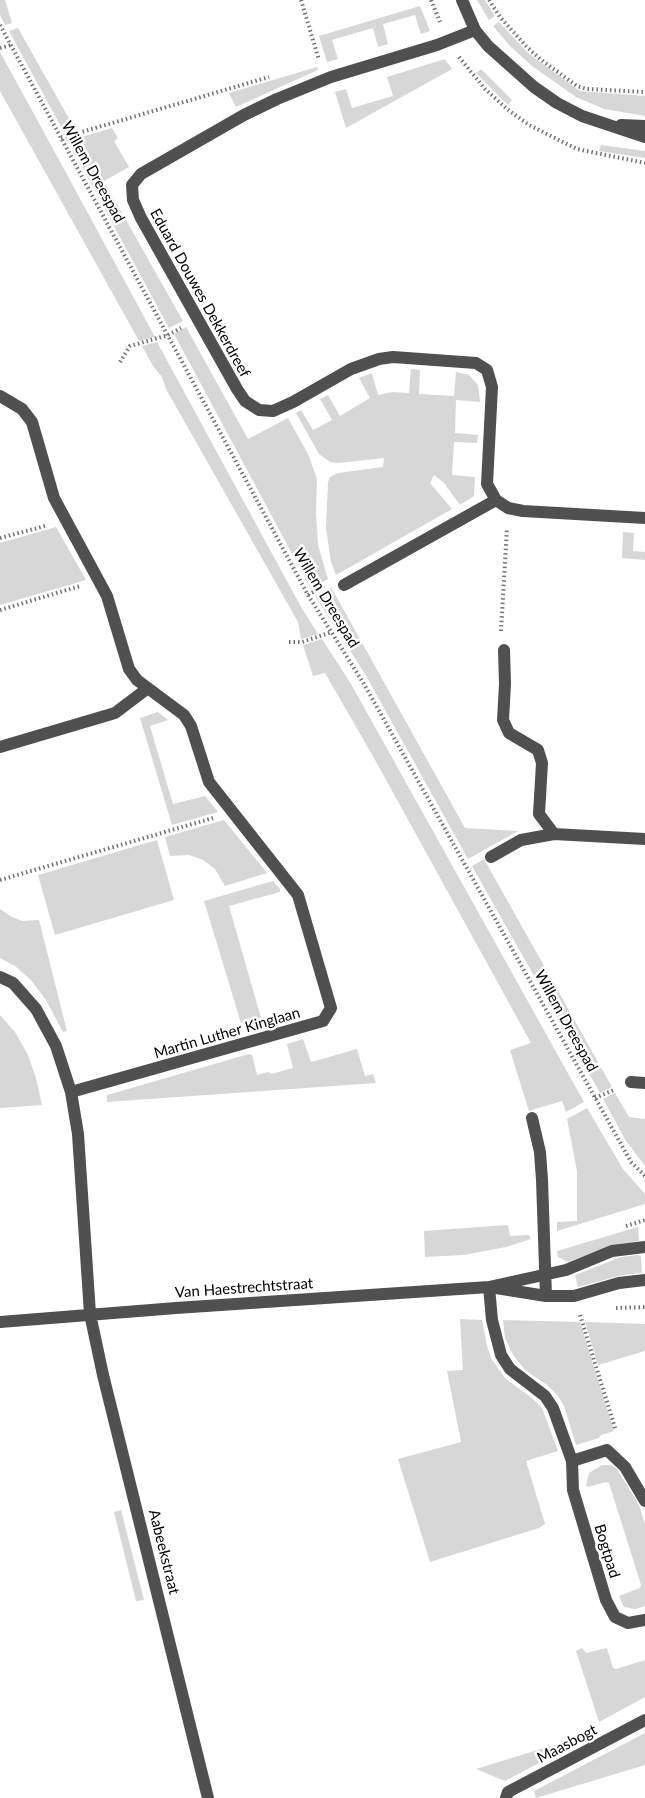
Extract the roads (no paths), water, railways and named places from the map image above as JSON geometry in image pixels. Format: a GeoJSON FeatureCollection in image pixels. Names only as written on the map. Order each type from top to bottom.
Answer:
{"type":"FeatureCollection","features":[{"type":"Feature","properties":{"kind":"street"},"geometry":{"type":"LineString","coordinates":[[462,0],[476,30],[488,46],[506,64],[557,103],[582,116],[645,137]]}},
{"type":"Feature","properties":{"kind":"street","name":"Eduard Douwes Dekkerdreef"},"geometry":{"type":"LineString","coordinates":[[476,30],[437,45],[331,77],[278,99],[244,115],[141,174],[132,185],[133,200],[196,318],[244,401],[259,410],[273,411],[358,366],[379,359],[393,357],[476,363],[487,370],[492,387],[487,484],[496,500]]}},
{"type":"Feature","properties":{"kind":"street"},"geometry":{"type":"LineString","coordinates":[[611,125],[645,126]]}},
{"type":"Feature","properties":{"kind":"street","name":"Martin Luther Kinglaan"},"geometry":{"type":"LineString","coordinates":[[0,396],[22,409],[32,422],[54,498],[107,596],[129,669],[137,680],[184,715],[191,726],[209,782],[298,895],[332,1008],[323,1021],[71,1092]]}},
{"type":"Feature","properties":{"kind":"street"},"geometry":{"type":"LineString","coordinates":[[344,585],[496,500],[508,508],[523,510],[645,518]]}},
{"type":"Feature","properties":{"kind":"street"},"geometry":{"type":"LineString","coordinates":[[504,650],[503,720],[509,733],[538,750],[542,763],[539,814],[554,834]]}},
{"type":"Feature","properties":{"kind":"street"},"geometry":{"type":"LineString","coordinates":[[0,747],[115,713],[148,688]]}},
{"type":"Feature","properties":{"kind":"street"},"geometry":{"type":"LineString","coordinates":[[491,857],[521,840],[554,834],[645,839]]}},
{"type":"Feature","properties":{"kind":"street"},"geometry":{"type":"LineString","coordinates":[[0,977],[13,983],[36,1009],[56,1046],[71,1092],[78,1134],[90,1314]]}},
{"type":"Feature","properties":{"kind":"street"},"geometry":{"type":"LineString","coordinates":[[631,1082],[645,1083]]}},
{"type":"Feature","properties":{"kind":"street"},"geometry":{"type":"LineString","coordinates":[[532,1118],[540,1152],[546,1296]]}},
{"type":"Feature","properties":{"kind":"street","name":"Van Haestrechtstraat"},"geometry":{"type":"LineString","coordinates":[[0,1322],[489,1287],[566,1270],[612,1251],[645,1248]]}},
{"type":"Feature","properties":{"kind":"street","name":"Van Haestrechtstraat"},"geometry":{"type":"LineString","coordinates":[[489,1287],[546,1296],[574,1296],[619,1283],[645,1280]]}},
{"type":"Feature","properties":{"kind":"street","name":"Bogtpad"},"geometry":{"type":"LineString","coordinates":[[489,1287],[492,1320],[501,1355],[510,1370],[545,1396],[554,1408],[572,1461],[573,1491],[606,1600],[615,1617],[628,1623],[645,1620]]}},
{"type":"Feature","properties":{"kind":"street","name":"Aabeekstraat"},"geometry":{"type":"LineString","coordinates":[[90,1314],[103,1375],[208,1798]]}},
{"type":"Feature","properties":{"kind":"street"},"geometry":{"type":"LineString","coordinates":[[572,1461],[607,1450],[625,1467],[645,1501]]}},
{"type":"Feature","properties":{"kind":"street","name":"Maasbogt"},"geometry":{"type":"LineString","coordinates":[[506,1798],[508,1792],[645,1720]]}}]}
